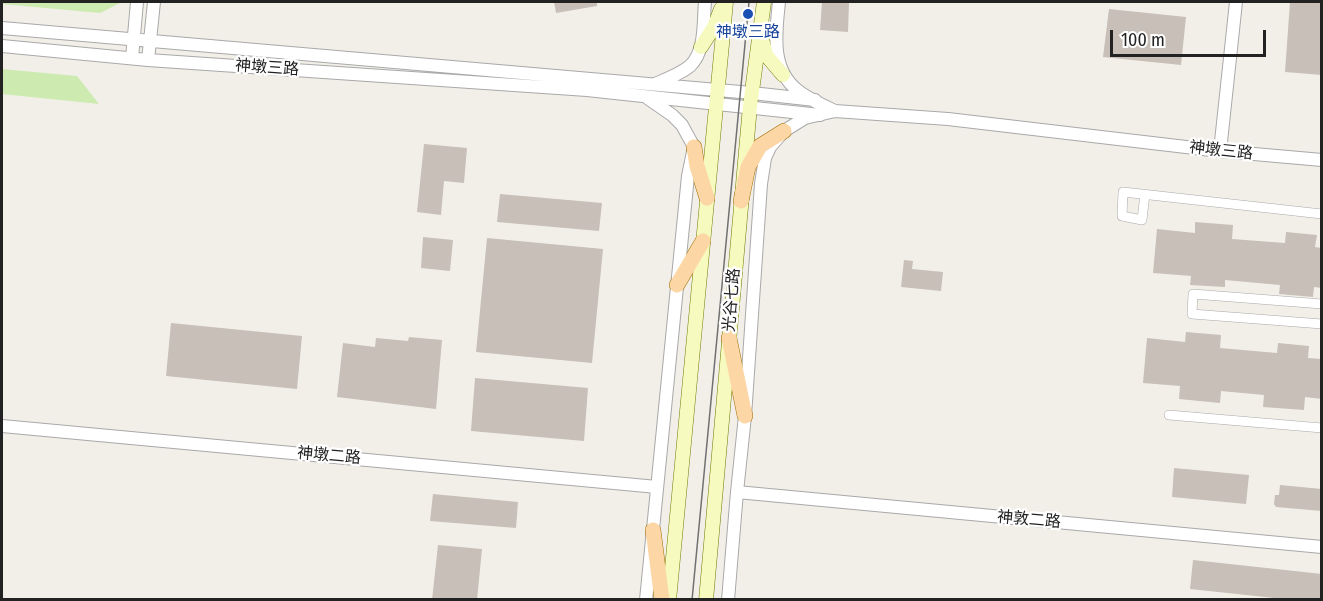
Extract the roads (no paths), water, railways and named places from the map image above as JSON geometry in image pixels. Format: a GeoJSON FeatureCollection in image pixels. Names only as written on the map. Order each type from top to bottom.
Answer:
{"type":"FeatureCollection","features":[{"type":"Feature","properties":{"kind":"main road"},"geometry":{"type":"LineString","coordinates":[[701,47],[714,27],[725,2]]}},
{"type":"Feature","properties":{"kind":"main road","name":"光谷七路"},"geometry":{"type":"LineString","coordinates":[[669,600],[725,2]]}},
{"type":"Feature","properties":{"kind":"main road","name":"光谷七路"},"geometry":{"type":"LineString","coordinates":[[706,600],[741,201],[764,2]]}},
{"type":"Feature","properties":{"kind":"main road"},"geometry":{"type":"LineString","coordinates":[[760,32],[766,55],[783,75]]}},
{"type":"Feature","properties":{"kind":"main road"},"geometry":{"type":"LineString","coordinates":[[741,201],[748,167],[760,146],[784,131]]}},
{"type":"Feature","properties":{"kind":"main road"},"geometry":{"type":"LineString","coordinates":[[694,147],[707,198]]}},
{"type":"Feature","properties":{"kind":"main road"},"geometry":{"type":"LineString","coordinates":[[677,285],[703,241]]}},
{"type":"Feature","properties":{"kind":"main road"},"geometry":{"type":"LineString","coordinates":[[729,338],[745,416]]}},
{"type":"Feature","properties":{"kind":"main road"},"geometry":{"type":"LineString","coordinates":[[653,530],[662,600]]}},
{"type":"Feature","properties":{"kind":"street"},"geometry":{"type":"LineString","coordinates":[[132,58],[137,2]]}},
{"type":"Feature","properties":{"kind":"street"},"geometry":{"type":"LineString","coordinates":[[148,60],[154,2]]}},
{"type":"Feature","properties":{"kind":"street"},"geometry":{"type":"LineString","coordinates":[[652,85],[681,72],[692,64],[701,47],[705,2]]}},
{"type":"Feature","properties":{"kind":"street"},"geometry":{"type":"LineString","coordinates":[[779,2],[777,57],[783,75],[797,91],[835,111]]}},
{"type":"Feature","properties":{"kind":"street"},"geometry":{"type":"LineString","coordinates":[[1220,151],[1236,2]]}},
{"type":"Feature","properties":{"kind":"street","name":"神墩三路"},"geometry":{"type":"LineString","coordinates":[[2,28],[652,85],[717,98]]}},
{"type":"Feature","properties":{"kind":"street","name":"神墩三路"},"geometry":{"type":"LineString","coordinates":[[2,46],[148,60],[645,96],[815,100]]}},
{"type":"Feature","properties":{"kind":"street"},"geometry":{"type":"LineString","coordinates":[[645,96],[682,125],[694,147],[688,176],[646,600]]}},
{"type":"Feature","properties":{"kind":"street","name":"神墩三路"},"geometry":{"type":"LineString","coordinates":[[751,100],[820,115]]}},
{"type":"Feature","properties":{"kind":"street"},"geometry":{"type":"LineString","coordinates":[[728,600],[745,416],[761,184],[765,158],[770,147],[784,131],[805,118],[835,111]]}},
{"type":"Feature","properties":{"kind":"street","name":"神墩三路"},"geometry":{"type":"LineString","coordinates":[[835,111],[948,119],[1220,151],[1322,160]]}},
{"type":"Feature","properties":{"kind":"street"},"geometry":{"type":"LineString","coordinates":[[1145,194],[1322,214]]}},
{"type":"Feature","properties":{"kind":"street"},"geometry":{"type":"LineString","coordinates":[[1322,304],[1192,294],[1192,314],[1322,324]]}},
{"type":"Feature","properties":{"kind":"street"},"geometry":{"type":"LineString","coordinates":[[1169,415],[1322,428]]}},
{"type":"Feature","properties":{"kind":"street","name":"神墩二路"},"geometry":{"type":"LineString","coordinates":[[2,426],[657,487]]}},
{"type":"Feature","properties":{"kind":"street","name":"神敦二路"},"geometry":{"type":"LineString","coordinates":[[737,492],[1322,548]]}},
{"type":"Feature","properties":{"kind":"tram line"},"geometry":{"type":"LineString","coordinates":[[692,600],[749,2]]}},
{"type":"Feature","properties":{"kind":"place","name":"神墩三路"},"geometry":{"type":"Point","coordinates":[748,14]}}]}
